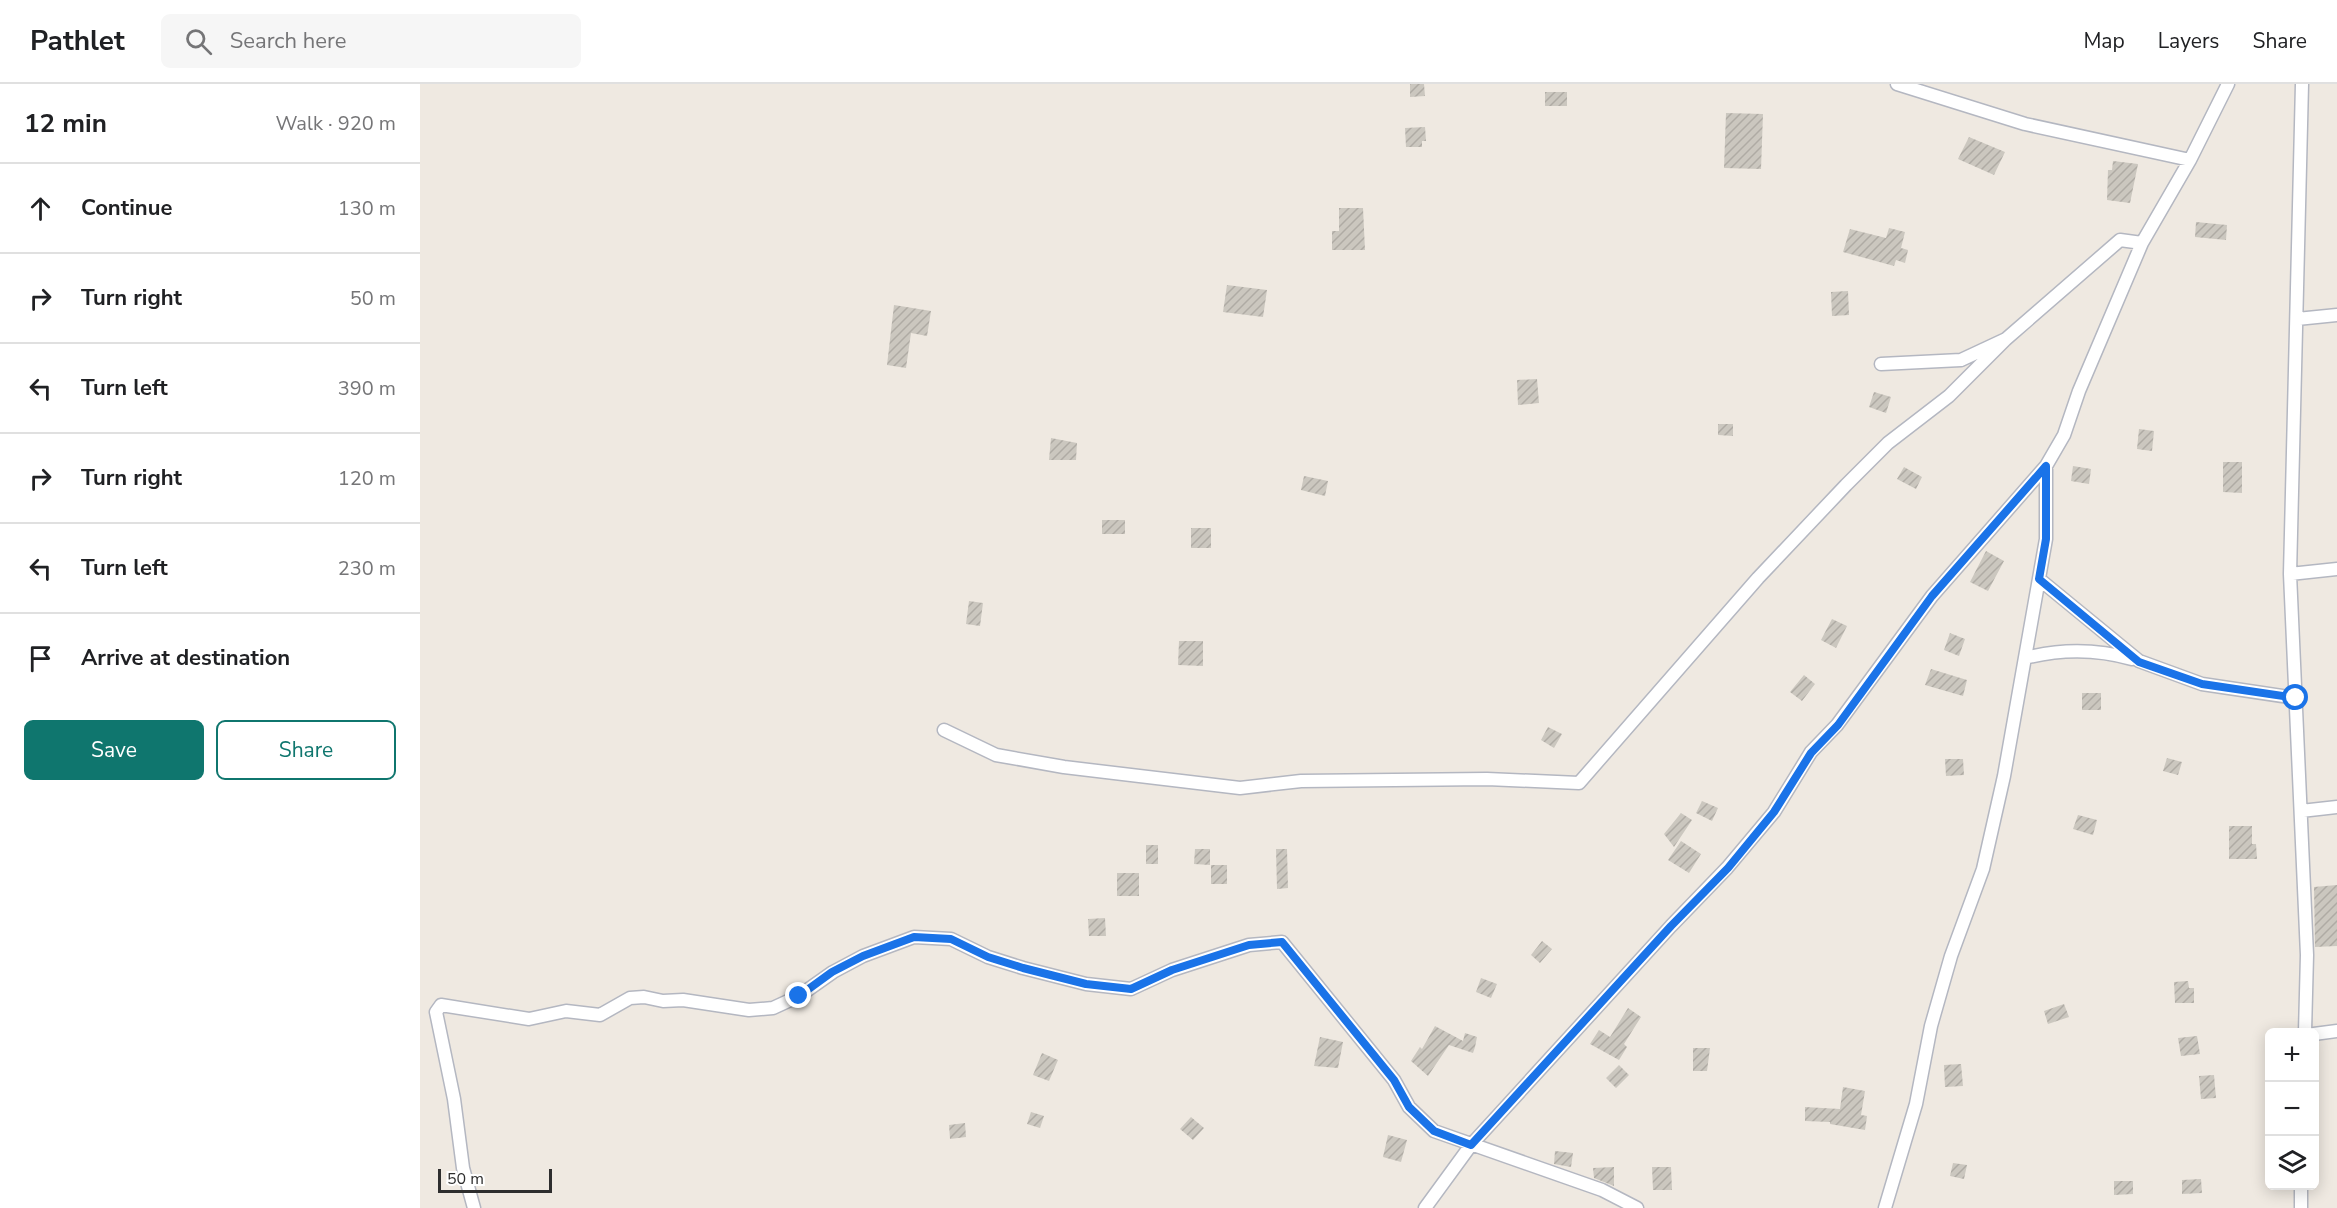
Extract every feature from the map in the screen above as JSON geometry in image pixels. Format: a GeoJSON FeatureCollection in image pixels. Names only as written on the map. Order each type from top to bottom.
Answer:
{"type":"FeatureCollection","features":[{"type":"Feature","properties":{"kind":"street"},"geometry":{"type":"LineString","coordinates":[[1897,84],[2025,124],[2190,160]]}},
{"type":"Feature","properties":{"kind":"street"},"geometry":{"type":"LineString","coordinates":[[1425,1208],[1471,1145],[1671,926],[1728,868],[1774,812],[1811,753],[1838,725],[1925,604],[2046,466],[2064,435],[2079,392],[2142,243],[2190,160],[2228,84]]}},
{"type":"Feature","properties":{"kind":"street"},"geometry":{"type":"LineString","coordinates":[[2302,84],[2290,574],[2307,955],[2305,1028]]}},
{"type":"Feature","properties":{"kind":"street"},"geometry":{"type":"LineString","coordinates":[[944,730],[996,755],[1064,767],[1240,788],[1301,781],[1487,779],[1579,783],[1758,578],[1888,443],[1949,396],[2006,339],[2120,240],[2142,243]]}},
{"type":"Feature","properties":{"kind":"street"},"geometry":{"type":"LineString","coordinates":[[2297,319],[2337,315]]}},
{"type":"Feature","properties":{"kind":"street"},"geometry":{"type":"LineString","coordinates":[[1881,364],[1961,360],[2006,339]]}},
{"type":"Feature","properties":{"kind":"street"},"geometry":{"type":"LineString","coordinates":[[1885,1208],[1916,1104],[1931,1026],[1951,956],[1983,869],[2046,539],[2046,466]]}},
{"type":"Feature","properties":{"kind":"street"},"geometry":{"type":"LineString","coordinates":[[2290,574],[2337,569]]}},
{"type":"Feature","properties":{"kind":"street"},"geometry":{"type":"LineString","coordinates":[[2039,579],[2139,662]]}},
{"type":"Feature","properties":{"kind":"street"},"geometry":{"type":"LineString","coordinates":[[2025,658],[2072,651],[2108,652],[2202,684],[2296,698]]}},
{"type":"Feature","properties":{"kind":"street"},"geometry":{"type":"LineString","coordinates":[[2301,811],[2337,807]]}},
{"type":"Feature","properties":{"kind":"street"},"geometry":{"type":"LineString","coordinates":[[474,1208],[464,1168],[454,1099],[436,1012],[441,1005],[529,1018],[566,1011],[600,1015],[630,998],[644,997],[749,1010],[772,1008],[799,996],[832,972],[863,956],[914,937],[951,939],[988,957],[1023,968],[1086,984],[1131,989],[1172,970],[1249,945],[1282,942],[1394,1080],[1409,1107],[1434,1131],[1609,1194],[1637,1208]]}},
{"type":"Feature","properties":{"kind":"street"},"geometry":{"type":"LineString","coordinates":[[2319,1033],[2337,1031]]}},
{"type":"Feature","properties":{"kind":"street"},"geometry":{"type":"LineString","coordinates":[[2301,1190],[2301,1208]]}},
{"type":"Feature","properties":{"kind":"street"},"geometry":{"type":"LineString","coordinates":[[1609,1194],[1610,1208]]}},
{"type":"Feature","properties":{"kind":"building"},"geometry":{"type":"Polygon","coordinates":[[[1410,84],[1424,84],[1425,96],[1410,97],[1410,84]]]}},
{"type":"Feature","properties":{"kind":"building"},"geometry":{"type":"Polygon","coordinates":[[[1545,92],[1567,92],[1567,106],[1545,106],[1545,92]]]}},
{"type":"Feature","properties":{"kind":"building"},"geometry":{"type":"Polygon","coordinates":[[[1726,113],[1763,114],[1761,169],[1724,168],[1726,113]]]}},
{"type":"Feature","properties":{"kind":"building"},"geometry":{"type":"Polygon","coordinates":[[[1425,127],[1426,141],[1422,141],[1422,147],[1406,147],[1405,128],[1425,127]]]}},
{"type":"Feature","properties":{"kind":"building"},"geometry":{"type":"Polygon","coordinates":[[[1969,137],[2005,152],[1994,175],[1958,159],[1969,137]]]}},
{"type":"Feature","properties":{"kind":"building"},"geometry":{"type":"Polygon","coordinates":[[[2113,161],[2138,164],[2130,203],[2107,200],[2108,170],[2112,170],[2113,161]]]}},
{"type":"Feature","properties":{"kind":"building"},"geometry":{"type":"Polygon","coordinates":[[[1339,208],[1363,208],[1365,250],[1332,250],[1332,231],[1339,231],[1339,208]]]}},
{"type":"Feature","properties":{"kind":"building"},"geometry":{"type":"Polygon","coordinates":[[[2196,222],[2227,225],[2226,240],[2195,237],[2196,222]]]}},
{"type":"Feature","properties":{"kind":"building"},"geometry":{"type":"Polygon","coordinates":[[[1889,228],[1905,232],[1901,248],[1908,250],[1905,263],[1896,260],[1894,266],[1843,252],[1850,229],[1886,238],[1889,228]]]}},
{"type":"Feature","properties":{"kind":"building"},"geometry":{"type":"Polygon","coordinates":[[[1227,285],[1267,290],[1263,317],[1223,312],[1227,285]]]}},
{"type":"Feature","properties":{"kind":"building"},"geometry":{"type":"Polygon","coordinates":[[[1848,291],[1849,315],[1832,316],[1831,292],[1848,291]]]}},
{"type":"Feature","properties":{"kind":"building"},"geometry":{"type":"Polygon","coordinates":[[[894,305],[931,311],[927,336],[911,333],[906,368],[887,365],[894,305]]]}},
{"type":"Feature","properties":{"kind":"building"},"geometry":{"type":"Polygon","coordinates":[[[1537,379],[1539,403],[1518,405],[1517,380],[1537,379]]]}},
{"type":"Feature","properties":{"kind":"building"},"geometry":{"type":"Polygon","coordinates":[[[1874,392],[1891,397],[1886,413],[1869,407],[1874,392]]]}},
{"type":"Feature","properties":{"kind":"building"},"geometry":{"type":"Polygon","coordinates":[[[1718,424],[1733,424],[1733,436],[1718,435],[1718,424]]]}},
{"type":"Feature","properties":{"kind":"building"},"geometry":{"type":"Polygon","coordinates":[[[2139,429],[2154,431],[2152,451],[2137,449],[2139,429]]]}},
{"type":"Feature","properties":{"kind":"building"},"geometry":{"type":"Polygon","coordinates":[[[1051,438],[1077,443],[1076,460],[1049,460],[1051,438]]]}},
{"type":"Feature","properties":{"kind":"building"},"geometry":{"type":"Polygon","coordinates":[[[2223,462],[2242,462],[2242,493],[2223,492],[2223,462]]]}},
{"type":"Feature","properties":{"kind":"building"},"geometry":{"type":"Polygon","coordinates":[[[2073,466],[2091,469],[2089,484],[2071,481],[2073,466]]]}},
{"type":"Feature","properties":{"kind":"building"},"geometry":{"type":"Polygon","coordinates":[[[1904,467],[1922,477],[1916,489],[1897,479],[1904,467]]]}},
{"type":"Feature","properties":{"kind":"building"},"geometry":{"type":"Polygon","coordinates":[[[1304,476],[1328,481],[1325,496],[1301,490],[1304,476]]]}},
{"type":"Feature","properties":{"kind":"building"},"geometry":{"type":"Polygon","coordinates":[[[1102,520],[1125,520],[1125,534],[1102,534],[1102,520]]]}},
{"type":"Feature","properties":{"kind":"building"},"geometry":{"type":"Polygon","coordinates":[[[1191,528],[1211,528],[1211,548],[1191,548],[1191,528]]]}},
{"type":"Feature","properties":{"kind":"building"},"geometry":{"type":"Polygon","coordinates":[[[1986,551],[2004,561],[1988,591],[1970,582],[1986,551]]]}},
{"type":"Feature","properties":{"kind":"building"},"geometry":{"type":"Polygon","coordinates":[[[969,601],[983,603],[980,626],[966,624],[969,601]]]}},
{"type":"Feature","properties":{"kind":"building"},"geometry":{"type":"Polygon","coordinates":[[[1832,619],[1847,626],[1836,648],[1821,640],[1832,619]]]}},
{"type":"Feature","properties":{"kind":"building"},"geometry":{"type":"Polygon","coordinates":[[[1950,633],[1965,639],[1959,656],[1944,650],[1950,633]]]}},
{"type":"Feature","properties":{"kind":"building"},"geometry":{"type":"Polygon","coordinates":[[[1179,641],[1203,641],[1203,666],[1178,665],[1179,641]]]}},
{"type":"Feature","properties":{"kind":"building"},"geometry":{"type":"Polygon","coordinates":[[[1931,669],[1967,680],[1963,696],[1925,685],[1931,669]]]}},
{"type":"Feature","properties":{"kind":"building"},"geometry":{"type":"Polygon","coordinates":[[[1804,675],[1815,684],[1802,701],[1790,692],[1804,675]]]}},
{"type":"Feature","properties":{"kind":"building"},"geometry":{"type":"Polygon","coordinates":[[[2082,693],[2101,693],[2101,710],[2082,710],[2082,693]]]}},
{"type":"Feature","properties":{"kind":"building"},"geometry":{"type":"Polygon","coordinates":[[[1548,727],[1562,734],[1554,748],[1541,740],[1548,727]]]}},
{"type":"Feature","properties":{"kind":"building"},"geometry":{"type":"Polygon","coordinates":[[[2167,758],[2182,762],[2178,775],[2163,771],[2167,758]]]}},
{"type":"Feature","properties":{"kind":"building"},"geometry":{"type":"Polygon","coordinates":[[[1945,759],[1963,759],[1964,775],[1946,776],[1945,759]]]}},
{"type":"Feature","properties":{"kind":"building"},"geometry":{"type":"Polygon","coordinates":[[[1702,801],[1718,808],[1712,821],[1696,813],[1702,801]]]}},
{"type":"Feature","properties":{"kind":"building"},"geometry":{"type":"Polygon","coordinates":[[[1681,813],[1692,820],[1674,847],[1664,834],[1681,813]]]}},
{"type":"Feature","properties":{"kind":"building"},"geometry":{"type":"Polygon","coordinates":[[[2078,815],[2097,820],[2093,835],[2073,829],[2078,815]]]}},
{"type":"Feature","properties":{"kind":"building"},"geometry":{"type":"Polygon","coordinates":[[[2229,826],[2252,826],[2252,844],[2256,844],[2257,859],[2229,859],[2229,826]]]}},
{"type":"Feature","properties":{"kind":"building"},"geometry":{"type":"Polygon","coordinates":[[[1681,841],[1701,854],[1689,873],[1668,860],[1681,841]]]}},
{"type":"Feature","properties":{"kind":"building"},"geometry":{"type":"Polygon","coordinates":[[[1146,845],[1158,845],[1158,864],[1146,864],[1146,845]]]}},
{"type":"Feature","properties":{"kind":"building"},"geometry":{"type":"Polygon","coordinates":[[[1195,849],[1210,849],[1210,865],[1194,864],[1195,849]]]}},
{"type":"Feature","properties":{"kind":"building"},"geometry":{"type":"Polygon","coordinates":[[[1276,849],[1287,849],[1288,888],[1277,889],[1276,849]]]}},
{"type":"Feature","properties":{"kind":"building"},"geometry":{"type":"Polygon","coordinates":[[[1211,865],[1227,865],[1227,884],[1211,884],[1211,865]]]}},
{"type":"Feature","properties":{"kind":"building"},"geometry":{"type":"Polygon","coordinates":[[[1117,873],[1139,873],[1139,896],[1117,896],[1117,873]]]}},
{"type":"Feature","properties":{"kind":"building"},"geometry":{"type":"Polygon","coordinates":[[[2337,885],[2337,946],[2315,947],[2314,887],[2337,885]]]}},
{"type":"Feature","properties":{"kind":"building"},"geometry":{"type":"Polygon","coordinates":[[[1105,918],[1106,936],[1089,936],[1088,919],[1105,918]]]}},
{"type":"Feature","properties":{"kind":"building"},"geometry":{"type":"Polygon","coordinates":[[[1542,941],[1552,949],[1540,963],[1531,955],[1542,941]]]}},
{"type":"Feature","properties":{"kind":"building"},"geometry":{"type":"Polygon","coordinates":[[[1481,978],[1497,984],[1491,998],[1476,992],[1481,978]]]}},
{"type":"Feature","properties":{"kind":"building"},"geometry":{"type":"Polygon","coordinates":[[[2188,981],[2189,988],[2194,988],[2194,1003],[2175,1003],[2174,982],[2188,981]]]}},
{"type":"Feature","properties":{"kind":"building"},"geometry":{"type":"Polygon","coordinates":[[[2064,1004],[2069,1017],[2048,1024],[2044,1011],[2064,1004]]]}},
{"type":"Feature","properties":{"kind":"building"},"geometry":{"type":"Polygon","coordinates":[[[1628,1008],[1641,1017],[1624,1044],[1627,1047],[1619,1060],[1590,1044],[1599,1030],[1610,1037],[1628,1008]]]}},
{"type":"Feature","properties":{"kind":"building"},"geometry":{"type":"Polygon","coordinates":[[[1435,1026],[1463,1041],[1465,1033],[1477,1037],[1473,1053],[1449,1045],[1428,1076],[1411,1061],[1420,1047],[1422,1049],[1435,1026]]]}},
{"type":"Feature","properties":{"kind":"building"},"geometry":{"type":"Polygon","coordinates":[[[2197,1036],[2200,1054],[2181,1056],[2178,1038],[2197,1036]]]}},
{"type":"Feature","properties":{"kind":"building"},"geometry":{"type":"Polygon","coordinates":[[[1320,1037],[1343,1042],[1338,1068],[1314,1066],[1320,1037]]]}},
{"type":"Feature","properties":{"kind":"building"},"geometry":{"type":"Polygon","coordinates":[[[1693,1048],[1710,1048],[1707,1071],[1693,1071],[1693,1048]]]}},
{"type":"Feature","properties":{"kind":"building"},"geometry":{"type":"Polygon","coordinates":[[[1042,1053],[1058,1060],[1049,1081],[1033,1075],[1042,1053]]]}},
{"type":"Feature","properties":{"kind":"building"},"geometry":{"type":"Polygon","coordinates":[[[1961,1064],[1963,1086],[1945,1087],[1944,1065],[1961,1064]]]}},
{"type":"Feature","properties":{"kind":"building"},"geometry":{"type":"Polygon","coordinates":[[[1619,1065],[1629,1075],[1616,1088],[1606,1078],[1619,1065]]]}},
{"type":"Feature","properties":{"kind":"building"},"geometry":{"type":"Polygon","coordinates":[[[2214,1075],[2216,1098],[2201,1099],[2199,1076],[2214,1075]]]}},
{"type":"Feature","properties":{"kind":"building"},"geometry":{"type":"Polygon","coordinates":[[[1843,1087],[1865,1091],[1861,1115],[1867,1116],[1865,1130],[1830,1124],[1830,1122],[1805,1121],[1805,1107],[1840,1109],[1843,1087]]]}},
{"type":"Feature","properties":{"kind":"building"},"geometry":{"type":"Polygon","coordinates":[[[1031,1112],[1044,1116],[1040,1128],[1027,1124],[1031,1112]]]}},
{"type":"Feature","properties":{"kind":"building"},"geometry":{"type":"Polygon","coordinates":[[[1191,1117],[1204,1128],[1193,1140],[1180,1129],[1191,1117]]]}},
{"type":"Feature","properties":{"kind":"building"},"geometry":{"type":"Polygon","coordinates":[[[965,1123],[966,1137],[950,1139],[949,1125],[965,1123]]]}},
{"type":"Feature","properties":{"kind":"building"},"geometry":{"type":"Polygon","coordinates":[[[1388,1135],[1407,1140],[1401,1162],[1383,1157],[1388,1135]]]}},
{"type":"Feature","properties":{"kind":"building"},"geometry":{"type":"Polygon","coordinates":[[[1555,1151],[1573,1153],[1571,1167],[1554,1164],[1555,1151]]]}},
{"type":"Feature","properties":{"kind":"building"},"geometry":{"type":"Polygon","coordinates":[[[1953,1163],[1967,1165],[1964,1179],[1950,1176],[1953,1163]]]}},
{"type":"Feature","properties":{"kind":"building"},"geometry":{"type":"Polygon","coordinates":[[[1614,1167],[1614,1186],[1594,1178],[1593,1168],[1614,1167]]]}},
{"type":"Feature","properties":{"kind":"building"},"geometry":{"type":"Polygon","coordinates":[[[1652,1167],[1671,1167],[1672,1190],[1653,1190],[1652,1167]]]}},
{"type":"Feature","properties":{"kind":"building"},"geometry":{"type":"Polygon","coordinates":[[[2201,1179],[2202,1193],[2182,1194],[2182,1180],[2201,1179]]]}},
{"type":"Feature","properties":{"kind":"building"},"geometry":{"type":"Polygon","coordinates":[[[2114,1181],[2133,1181],[2133,1194],[2114,1195],[2114,1181]]]}},
{"type":"Feature","properties":{"kind":"route"},"geometry":{"type":"LineString","coordinates":[[799,996],[832,972],[863,956],[914,937],[951,939],[988,957],[1023,968],[1086,984],[1131,989],[1172,970],[1249,945],[1282,942],[1333,1008],[1394,1080],[1409,1107],[1434,1131],[1471,1145],[1547,1065],[1671,926],[1728,868],[1774,812],[1811,753],[1838,725],[1893,646],[1932,596],[2046,466],[2046,539],[2039,579],[2139,662],[2202,684],[2296,698]]}}]}
